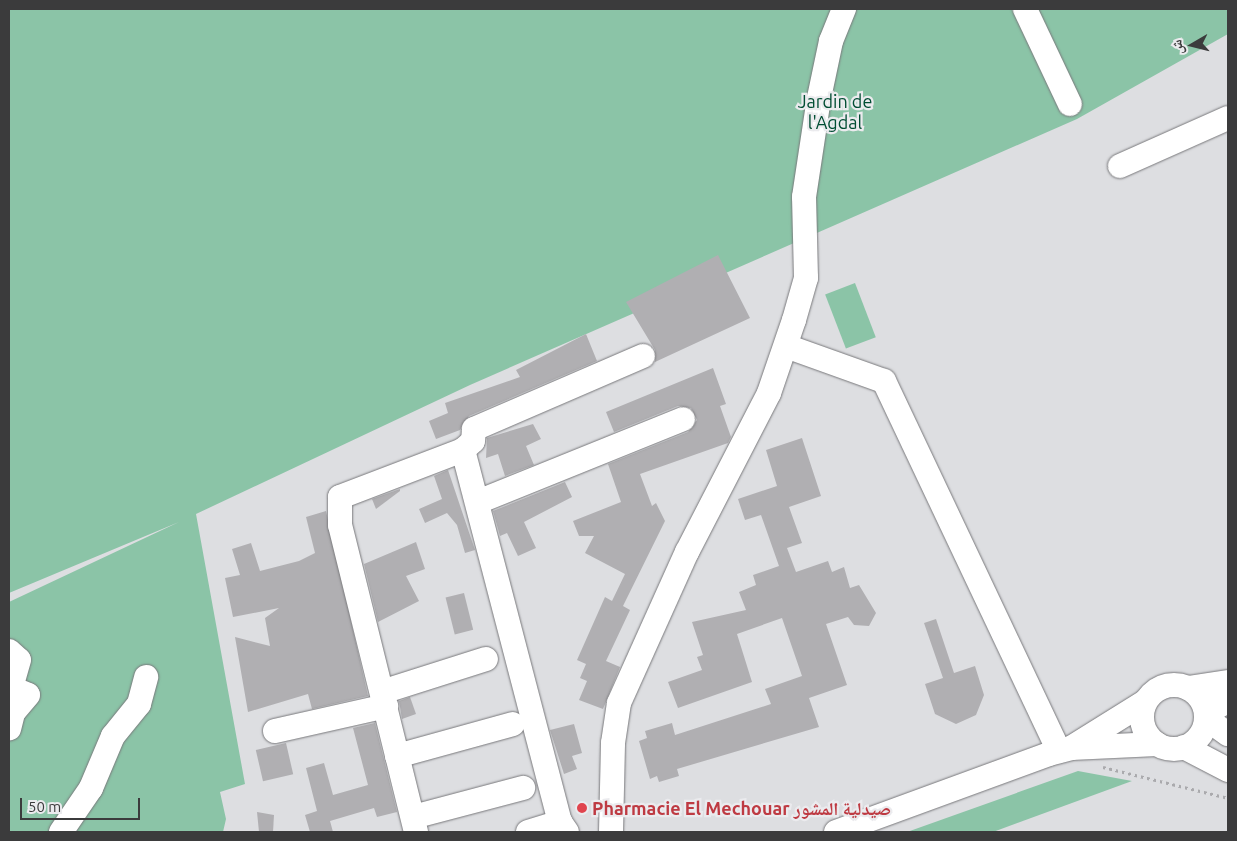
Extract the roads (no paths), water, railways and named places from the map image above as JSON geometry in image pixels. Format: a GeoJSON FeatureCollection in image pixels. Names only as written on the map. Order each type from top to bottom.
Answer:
{"type":"FeatureCollection","features":[{"type":"Feature","properties":{"kind":"street"},"geometry":{"type":"LineString","coordinates":[[611,832],[613,743],[619,703],[687,552],[769,393],[786,346],[806,278],[804,197],[819,98],[831,41],[844,9]]}},
{"type":"Feature","properties":{"kind":"street"},"geometry":{"type":"LineString","coordinates":[[1025,9],[1070,104]]}},
{"type":"Feature","properties":{"kind":"street"},"geometry":{"type":"LineString","coordinates":[[1120,166],[1228,118]]}},
{"type":"Feature","properties":{"kind":"street"},"geometry":{"type":"LineString","coordinates":[[786,346],[884,380],[1065,749]]}},
{"type":"Feature","properties":{"kind":"street"},"geometry":{"type":"LineString","coordinates":[[522,788],[415,825],[397,756],[338,502],[345,494],[463,450],[473,441],[474,429],[643,356]]}},
{"type":"Feature","properties":{"kind":"street"},"geometry":{"type":"LineString","coordinates":[[478,502],[683,419]]}},
{"type":"Feature","properties":{"kind":"street"},"geometry":{"type":"LineString","coordinates":[[463,450],[563,827],[528,832]]}},
{"type":"Feature","properties":{"kind":"street"},"geometry":{"type":"LineString","coordinates":[[9,651],[19,660],[11,688],[28,695],[13,713],[9,729]]}},
{"type":"Feature","properties":{"kind":"street"},"geometry":{"type":"LineString","coordinates":[[276,731],[384,699],[486,659]]}},
{"type":"Feature","properties":{"kind":"street"},"geometry":{"type":"LineString","coordinates":[[60,832],[91,788],[113,736],[139,704],[146,677]]}},
{"type":"Feature","properties":{"kind":"street"},"geometry":{"type":"LineString","coordinates":[[836,832],[1065,749],[1145,702],[1168,685],[1188,688],[1228,682]]}},
{"type":"Feature","properties":{"kind":"street"},"geometry":{"type":"LineString","coordinates":[[1188,688],[1199,696],[1206,717],[1228,734]]}},
{"type":"Feature","properties":{"kind":"street"},"geometry":{"type":"LineString","coordinates":[[1184,747],[1198,738],[1206,717],[1228,700]]}},
{"type":"Feature","properties":{"kind":"street"},"geometry":{"type":"LineString","coordinates":[[1145,702],[1142,721],[1157,744]]}},
{"type":"Feature","properties":{"kind":"street"},"geometry":{"type":"LineString","coordinates":[[397,756],[512,724]]}},
{"type":"Feature","properties":{"kind":"street"},"geometry":{"type":"LineString","coordinates":[[1065,749],[1157,744],[1184,747],[1228,770]]}},
{"type":"Feature","properties":{"kind":"place","name":"Pharmacie El Mechouar صيدلية المشور"},"geometry":{"type":"Point","coordinates":[582,808]}},
{"type":"Feature","properties":{"kind":"park label","name":"Jardin de l'Agdal"},"geometry":{"type":"Point","coordinates":[835,112]}}]}
